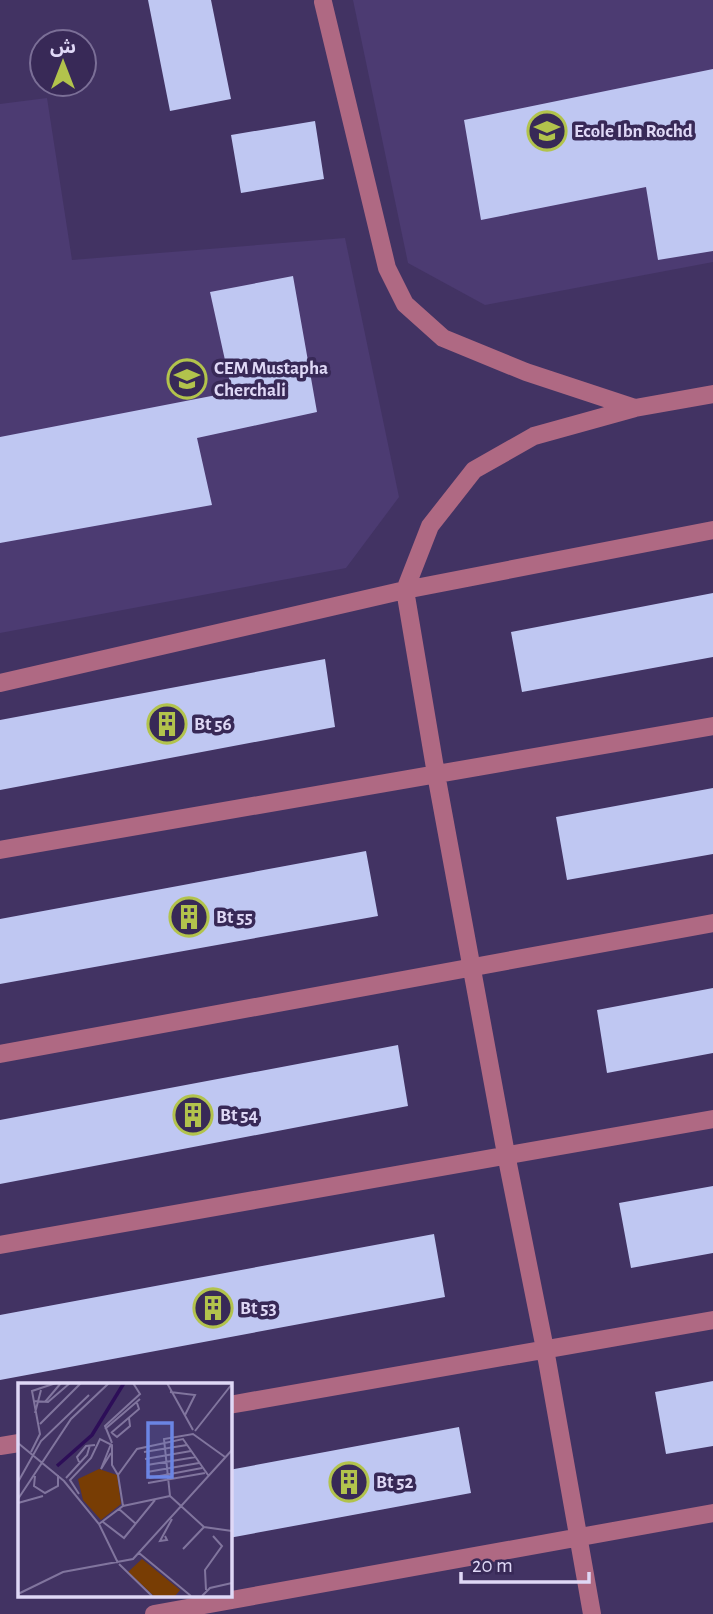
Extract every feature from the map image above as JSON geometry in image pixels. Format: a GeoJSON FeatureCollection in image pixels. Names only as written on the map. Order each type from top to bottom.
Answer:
{"type":"FeatureCollection","features":[{"type":"Feature","properties":{"kind":"street"},"geometry":{"type":"LineString","coordinates":[[323,2],[387,268],[405,304],[443,338],[526,372],[635,408]]}},
{"type":"Feature","properties":{"kind":"street"},"geometry":{"type":"LineString","coordinates":[[592,1614],[545,1349],[436,774],[405,590],[430,526],[474,470],[534,436],[635,408],[713,394]]}},
{"type":"Feature","properties":{"kind":"street"},"geometry":{"type":"LineString","coordinates":[[0,683],[405,590],[713,530]]}},
{"type":"Feature","properties":{"kind":"street"},"geometry":{"type":"LineString","coordinates":[[0,850],[713,726]]}},
{"type":"Feature","properties":{"kind":"street"},"geometry":{"type":"LineString","coordinates":[[0,1054],[713,923]]}},
{"type":"Feature","properties":{"kind":"street"},"geometry":{"type":"LineString","coordinates":[[0,1245],[713,1119]]}},
{"type":"Feature","properties":{"kind":"street"},"geometry":{"type":"LineString","coordinates":[[231,1405],[713,1320]]}},
{"type":"Feature","properties":{"kind":"street"},"geometry":{"type":"LineString","coordinates":[[0,1446],[18,1443]]}},
{"type":"Feature","properties":{"kind":"street"},"geometry":{"type":"LineString","coordinates":[[154,1614],[713,1513]]}},
{"type":"Feature","properties":{"kind":"shaded area","name":"Ecole Ibn Rochd"},"geometry":{"type":"Polygon","coordinates":[[[353,0],[713,0],[713,262],[485,305],[408,263],[353,0]]]}},
{"type":"Feature","properties":{"kind":"shaded area","name":"CEM Mustapha Cherchali"},"geometry":{"type":"Polygon","coordinates":[[[47,98],[72,260],[345,238],[399,497],[346,568],[0,633],[0,104],[47,98]]]}},
{"type":"Feature","properties":{"kind":"building"},"geometry":{"type":"Polygon","coordinates":[[[148,0],[211,0],[231,99],[170,111],[148,0]]]}},
{"type":"Feature","properties":{"kind":"building"},"geometry":{"type":"Polygon","coordinates":[[[713,69],[713,251],[658,260],[646,187],[481,220],[464,120],[713,69]]]}},
{"type":"Feature","properties":{"kind":"building"},"geometry":{"type":"Polygon","coordinates":[[[315,121],[324,179],[241,193],[231,135],[315,121]]]}},
{"type":"Feature","properties":{"kind":"building"},"geometry":{"type":"Polygon","coordinates":[[[293,276],[317,412],[197,438],[212,505],[0,543],[0,437],[232,392],[210,292],[293,276]]]}},
{"type":"Feature","properties":{"kind":"building"},"geometry":{"type":"Polygon","coordinates":[[[713,593],[713,657],[522,692],[511,632],[713,593]]]}},
{"type":"Feature","properties":{"kind":"building","name":"Bt 56"},"geometry":{"type":"Polygon","coordinates":[[[325,659],[335,727],[0,790],[0,720],[325,659]]]}},
{"type":"Feature","properties":{"kind":"building"},"geometry":{"type":"Polygon","coordinates":[[[713,788],[713,854],[567,880],[556,817],[713,788]]]}},
{"type":"Feature","properties":{"kind":"building","name":"Bt 55"},"geometry":{"type":"Polygon","coordinates":[[[366,851],[378,916],[0,984],[0,919],[366,851]]]}},
{"type":"Feature","properties":{"kind":"building"},"geometry":{"type":"Polygon","coordinates":[[[713,988],[713,1053],[607,1073],[597,1010],[713,988]]]}},
{"type":"Feature","properties":{"kind":"building","name":"Bt 54"},"geometry":{"type":"Polygon","coordinates":[[[398,1045],[408,1106],[0,1184],[0,1120],[398,1045]]]}},
{"type":"Feature","properties":{"kind":"building"},"geometry":{"type":"Polygon","coordinates":[[[713,1186],[713,1253],[631,1268],[619,1203],[713,1186]]]}},
{"type":"Feature","properties":{"kind":"building","name":"Bt 53"},"geometry":{"type":"Polygon","coordinates":[[[434,1234],[445,1297],[0,1380],[0,1315],[434,1234]]]}},
{"type":"Feature","properties":{"kind":"building"},"geometry":{"type":"Polygon","coordinates":[[[713,1381],[713,1446],[666,1454],[655,1392],[713,1381]]]}},
{"type":"Feature","properties":{"kind":"building","name":"Bt 52"},"geometry":{"type":"Polygon","coordinates":[[[459,1427],[471,1493],[231,1538],[231,1470],[459,1427]]]}},
{"type":"Feature","properties":{"kind":"place","name":"Ecole Ibn Rochd"},"geometry":{"type":"Point","coordinates":[547,131]}},
{"type":"Feature","properties":{"kind":"place","name":"CEM Mustapha Cherchali"},"geometry":{"type":"Point","coordinates":[187,379]}},
{"type":"Feature","properties":{"kind":"place","name":"Bt 56"},"geometry":{"type":"Point","coordinates":[167,724]}},
{"type":"Feature","properties":{"kind":"place","name":"Bt 55"},"geometry":{"type":"Point","coordinates":[189,917]}},
{"type":"Feature","properties":{"kind":"place","name":"Bt 54"},"geometry":{"type":"Point","coordinates":[193,1115]}},
{"type":"Feature","properties":{"kind":"place","name":"Bt 53"},"geometry":{"type":"Point","coordinates":[213,1308]}},
{"type":"Feature","properties":{"kind":"place","name":"Bt 52"},"geometry":{"type":"Point","coordinates":[349,1482]}}]}
